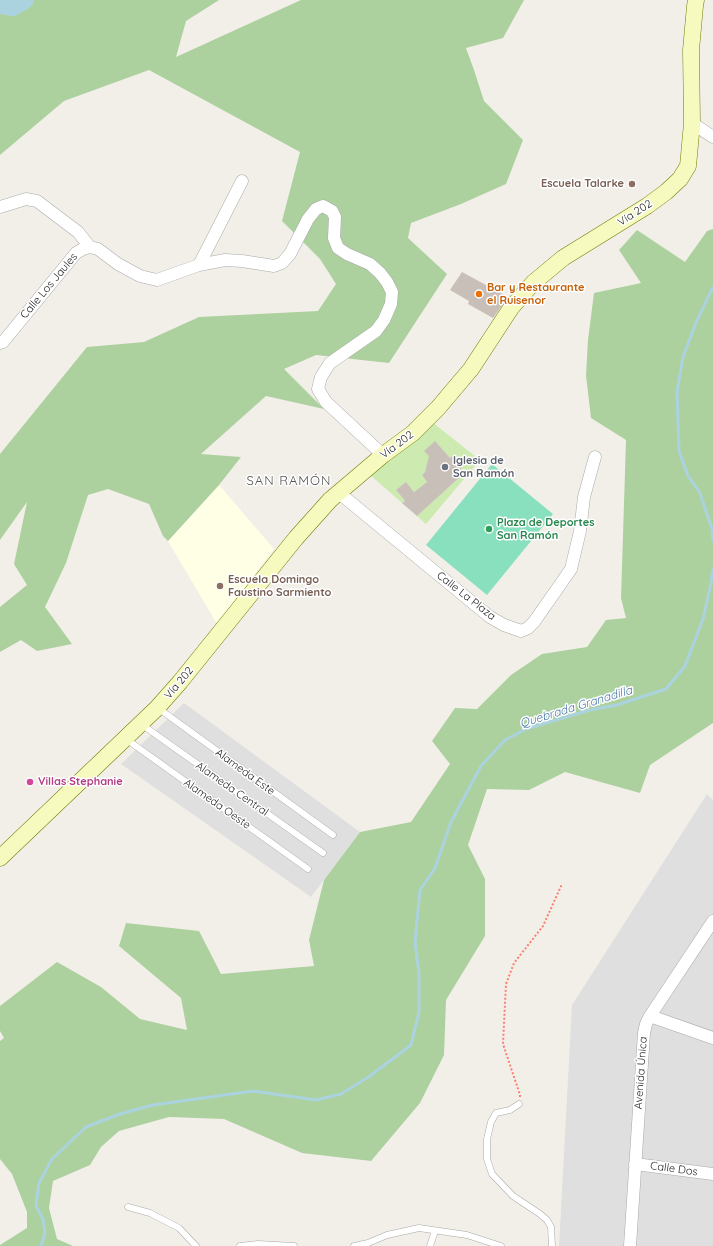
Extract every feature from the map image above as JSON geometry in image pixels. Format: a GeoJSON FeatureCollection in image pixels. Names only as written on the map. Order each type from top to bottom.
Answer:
{"type":"FeatureCollection","features":[{"type":"Feature","properties":{"kind":"main road","name":"Vía 202"},"geometry":{"type":"LineString","coordinates":[[0,858],[157,708],[180,682],[310,521],[338,492],[383,454],[413,433],[438,408],[471,369],[511,308],[533,283],[562,258],[647,206],[680,179],[688,166],[692,123],[692,50],[696,0]]}},
{"type":"Feature","properties":{"kind":"street"},"geometry":{"type":"LineString","coordinates":[[692,123],[713,136]]}},
{"type":"Feature","properties":{"kind":"street"},"geometry":{"type":"LineString","coordinates":[[199,264],[242,181]]}},
{"type":"Feature","properties":{"kind":"street"},"geometry":{"type":"LineString","coordinates":[[0,207],[26,200],[37,200],[78,232],[90,247]]}},
{"type":"Feature","properties":{"kind":"street","name":"Calle Los Jaules"},"geometry":{"type":"LineString","coordinates":[[0,343],[3,342],[76,252],[90,247],[98,249],[118,264],[140,276],[157,280],[199,264],[225,260],[274,266],[282,263],[290,254],[302,229],[316,209],[323,206],[332,211],[335,217],[334,238],[338,248],[347,254],[370,264],[388,282],[392,292],[391,304],[384,320],[376,331],[330,363],[321,377],[318,389],[326,402],[383,454]]}},
{"type":"Feature","properties":{"kind":"street","name":"Calle La Plaza"},"geometry":{"type":"LineString","coordinates":[[338,492],[490,617],[504,625],[521,631],[528,628],[534,622],[571,569],[580,531],[584,497],[595,457]]}},
{"type":"Feature","properties":{"kind":"street","name":"Avenida Única"},"geometry":{"type":"LineString","coordinates":[[630,1246],[644,1033],[650,1016],[713,921]]}},
{"type":"Feature","properties":{"kind":"street"},"geometry":{"type":"LineString","coordinates":[[650,1016],[713,1038]]}},
{"type":"Feature","properties":{"kind":"street","name":"Calle Dos"},"geometry":{"type":"LineString","coordinates":[[635,1164],[713,1174]]}},
{"type":"Feature","properties":{"kind":"lane","name":"Alameda Este"},"geometry":{"type":"LineString","coordinates":[[157,708],[333,835]]}},
{"type":"Feature","properties":{"kind":"lane","name":"Alameda Central"},"geometry":{"type":"LineString","coordinates":[[141,724],[322,853]]}},
{"type":"Feature","properties":{"kind":"lane","name":"Alameda Oeste"},"geometry":{"type":"LineString","coordinates":[[126,739],[308,869]]}},
{"type":"Feature","properties":{"kind":"lane"},"geometry":{"type":"LineString","coordinates":[[519,1104],[510,1110],[496,1113],[487,1139],[487,1159],[492,1174],[513,1196],[547,1220],[551,1227],[552,1246]]}},
{"type":"Feature","properties":{"kind":"lane"},"geometry":{"type":"LineString","coordinates":[[128,1207],[150,1213],[179,1228],[196,1246]]}},
{"type":"Feature","properties":{"kind":"lane"},"geometry":{"type":"LineString","coordinates":[[354,1246],[368,1243],[387,1235],[419,1228],[467,1235],[501,1246]]}},
{"type":"Feature","properties":{"kind":"lane"},"geometry":{"type":"LineString","coordinates":[[430,1246],[435,1231]]}},
{"type":"Feature","properties":{"kind":"lane"},"geometry":{"type":"LineString","coordinates":[[240,1246],[258,1244],[294,1246]]}},
{"type":"Feature","properties":{"kind":"path"},"geometry":{"type":"LineString","coordinates":[[519,1104],[520,1094],[503,1044],[506,984],[514,963],[543,926],[562,884]]}},
{"type":"Feature","properties":{"kind":"shaded area","name":"Escuela Domingo Faustino Sarmiento"},"geometry":{"type":"Polygon","coordinates":[[[219,485],[274,549],[217,624],[168,541],[219,485]]]}},
{"type":"Feature","properties":{"kind":"shaded area"},"geometry":{"type":"Polygon","coordinates":[[[184,703],[360,832],[311,897],[121,764],[184,703]]]}},
{"type":"Feature","properties":{"kind":"shaded area"},"geometry":{"type":"Polygon","coordinates":[[[707,794],[713,800],[713,1246],[559,1246],[572,1005],[707,794]]]}},
{"type":"Feature","properties":{"kind":"green space"},"geometry":{"type":"Polygon","coordinates":[[[0,0],[219,0],[186,21],[176,57],[301,0],[524,0],[503,38],[466,48],[484,101],[523,140],[506,184],[461,204],[411,223],[408,238],[447,274],[389,363],[316,355],[284,369],[324,409],[266,396],[201,454],[241,457],[219,485],[168,541],[163,536],[149,504],[108,489],[88,495],[66,563],[45,607],[72,644],[37,651],[21,640],[0,652],[0,607],[27,585],[14,564],[27,502],[0,540],[0,454],[87,347],[144,342],[199,317],[318,311],[336,284],[320,259],[282,221],[300,152],[149,70],[64,101],[0,155],[0,0]]]}},
{"type":"Feature","properties":{"kind":"green space"},"geometry":{"type":"Polygon","coordinates":[[[713,229],[713,723],[650,765],[640,793],[565,772],[529,790],[487,789],[468,845],[485,879],[485,936],[446,1000],[444,1055],[420,1103],[371,1161],[302,1153],[224,1119],[169,1117],[119,1131],[101,1147],[90,1165],[53,1181],[49,1208],[57,1239],[73,1246],[0,1246],[27,1228],[27,1212],[12,1174],[0,1159],[0,1041],[4,1038],[0,1031],[0,1006],[57,962],[101,987],[140,1019],[187,1030],[181,998],[119,946],[126,923],[199,931],[221,974],[314,966],[309,940],[324,880],[360,832],[411,822],[450,764],[432,741],[455,708],[477,709],[511,675],[542,654],[587,647],[606,620],[626,618],[621,598],[626,440],[591,418],[586,375],[588,340],[594,293],[641,283],[619,250],[637,230],[685,262],[707,231],[713,229]]]}},
{"type":"Feature","properties":{"kind":"green space"},"geometry":{"type":"Polygon","coordinates":[[[432,422],[480,460],[426,524],[417,516],[460,477],[462,462],[454,454],[450,458],[435,442],[432,459],[428,459],[427,466],[430,468],[422,475],[427,482],[414,492],[406,482],[396,490],[405,501],[402,503],[369,474],[432,422]]]}},
{"type":"Feature","properties":{"kind":"green space","name":"Plaza de Deportes San Ramón"},"geometry":{"type":"Polygon","coordinates":[[[492,464],[553,514],[487,595],[426,545],[492,464]]]}},
{"type":"Feature","properties":{"kind":"building","name":"Bar y Restaurante el Ruisenor"},"geometry":{"type":"Polygon","coordinates":[[[462,272],[508,297],[493,318],[468,304],[469,301],[450,290],[462,272]]]}},
{"type":"Feature","properties":{"kind":"building"},"geometry":{"type":"Polygon","coordinates":[[[435,441],[450,458],[454,454],[462,462],[460,477],[417,516],[402,503],[405,501],[396,490],[406,482],[414,492],[427,482],[422,475],[425,472],[429,456],[424,451],[435,441]]]}},
{"type":"Feature","properties":{"kind":"waterway"},"geometry":{"type":"LineString","coordinates":[[0,5],[13,7],[25,0]]}},
{"type":"Feature","properties":{"kind":"waterway","name":"Quebrada Granadilla"},"geometry":{"type":"LineString","coordinates":[[713,287],[695,325],[683,357],[677,392],[679,451],[688,476],[700,493],[712,529],[713,541]]}},
{"type":"Feature","properties":{"kind":"waterway","name":"Quebrada Granadilla"},"geometry":{"type":"LineString","coordinates":[[41,1246],[45,1233],[43,1219],[36,1206],[39,1183],[52,1159],[86,1127],[120,1114],[153,1105],[253,1091],[316,1100],[341,1094],[367,1078],[411,1045],[419,1012],[419,973],[415,942],[420,890],[435,868],[451,822],[481,766],[505,740],[526,729],[590,710],[617,705],[666,689],[685,666],[703,619],[713,569]]}},
{"type":"Feature","properties":{"kind":"place","name":"Escuela Talarke"},"geometry":{"type":"Point","coordinates":[632,184]}},
{"type":"Feature","properties":{"kind":"place","name":"Bar y Restaurante el Ruisenor"},"geometry":{"type":"Point","coordinates":[479,294]}},
{"type":"Feature","properties":{"kind":"place","name":"Iglesia de San Ramón"},"geometry":{"type":"Point","coordinates":[445,467]}},
{"type":"Feature","properties":{"kind":"place","name":"Plaza de Deportes San Ramón"},"geometry":{"type":"Point","coordinates":[489,529]}},
{"type":"Feature","properties":{"kind":"place","name":"Escuela Domingo Faustino Sarmiento"},"geometry":{"type":"Point","coordinates":[220,586]}},
{"type":"Feature","properties":{"kind":"place","name":"Villas Stephanie"},"geometry":{"type":"Point","coordinates":[30,782]}},
{"type":"Feature","properties":{"kind":"district","name":"SAN RAMÓN"},"geometry":{"type":"Point","coordinates":[289,481]}}]}
